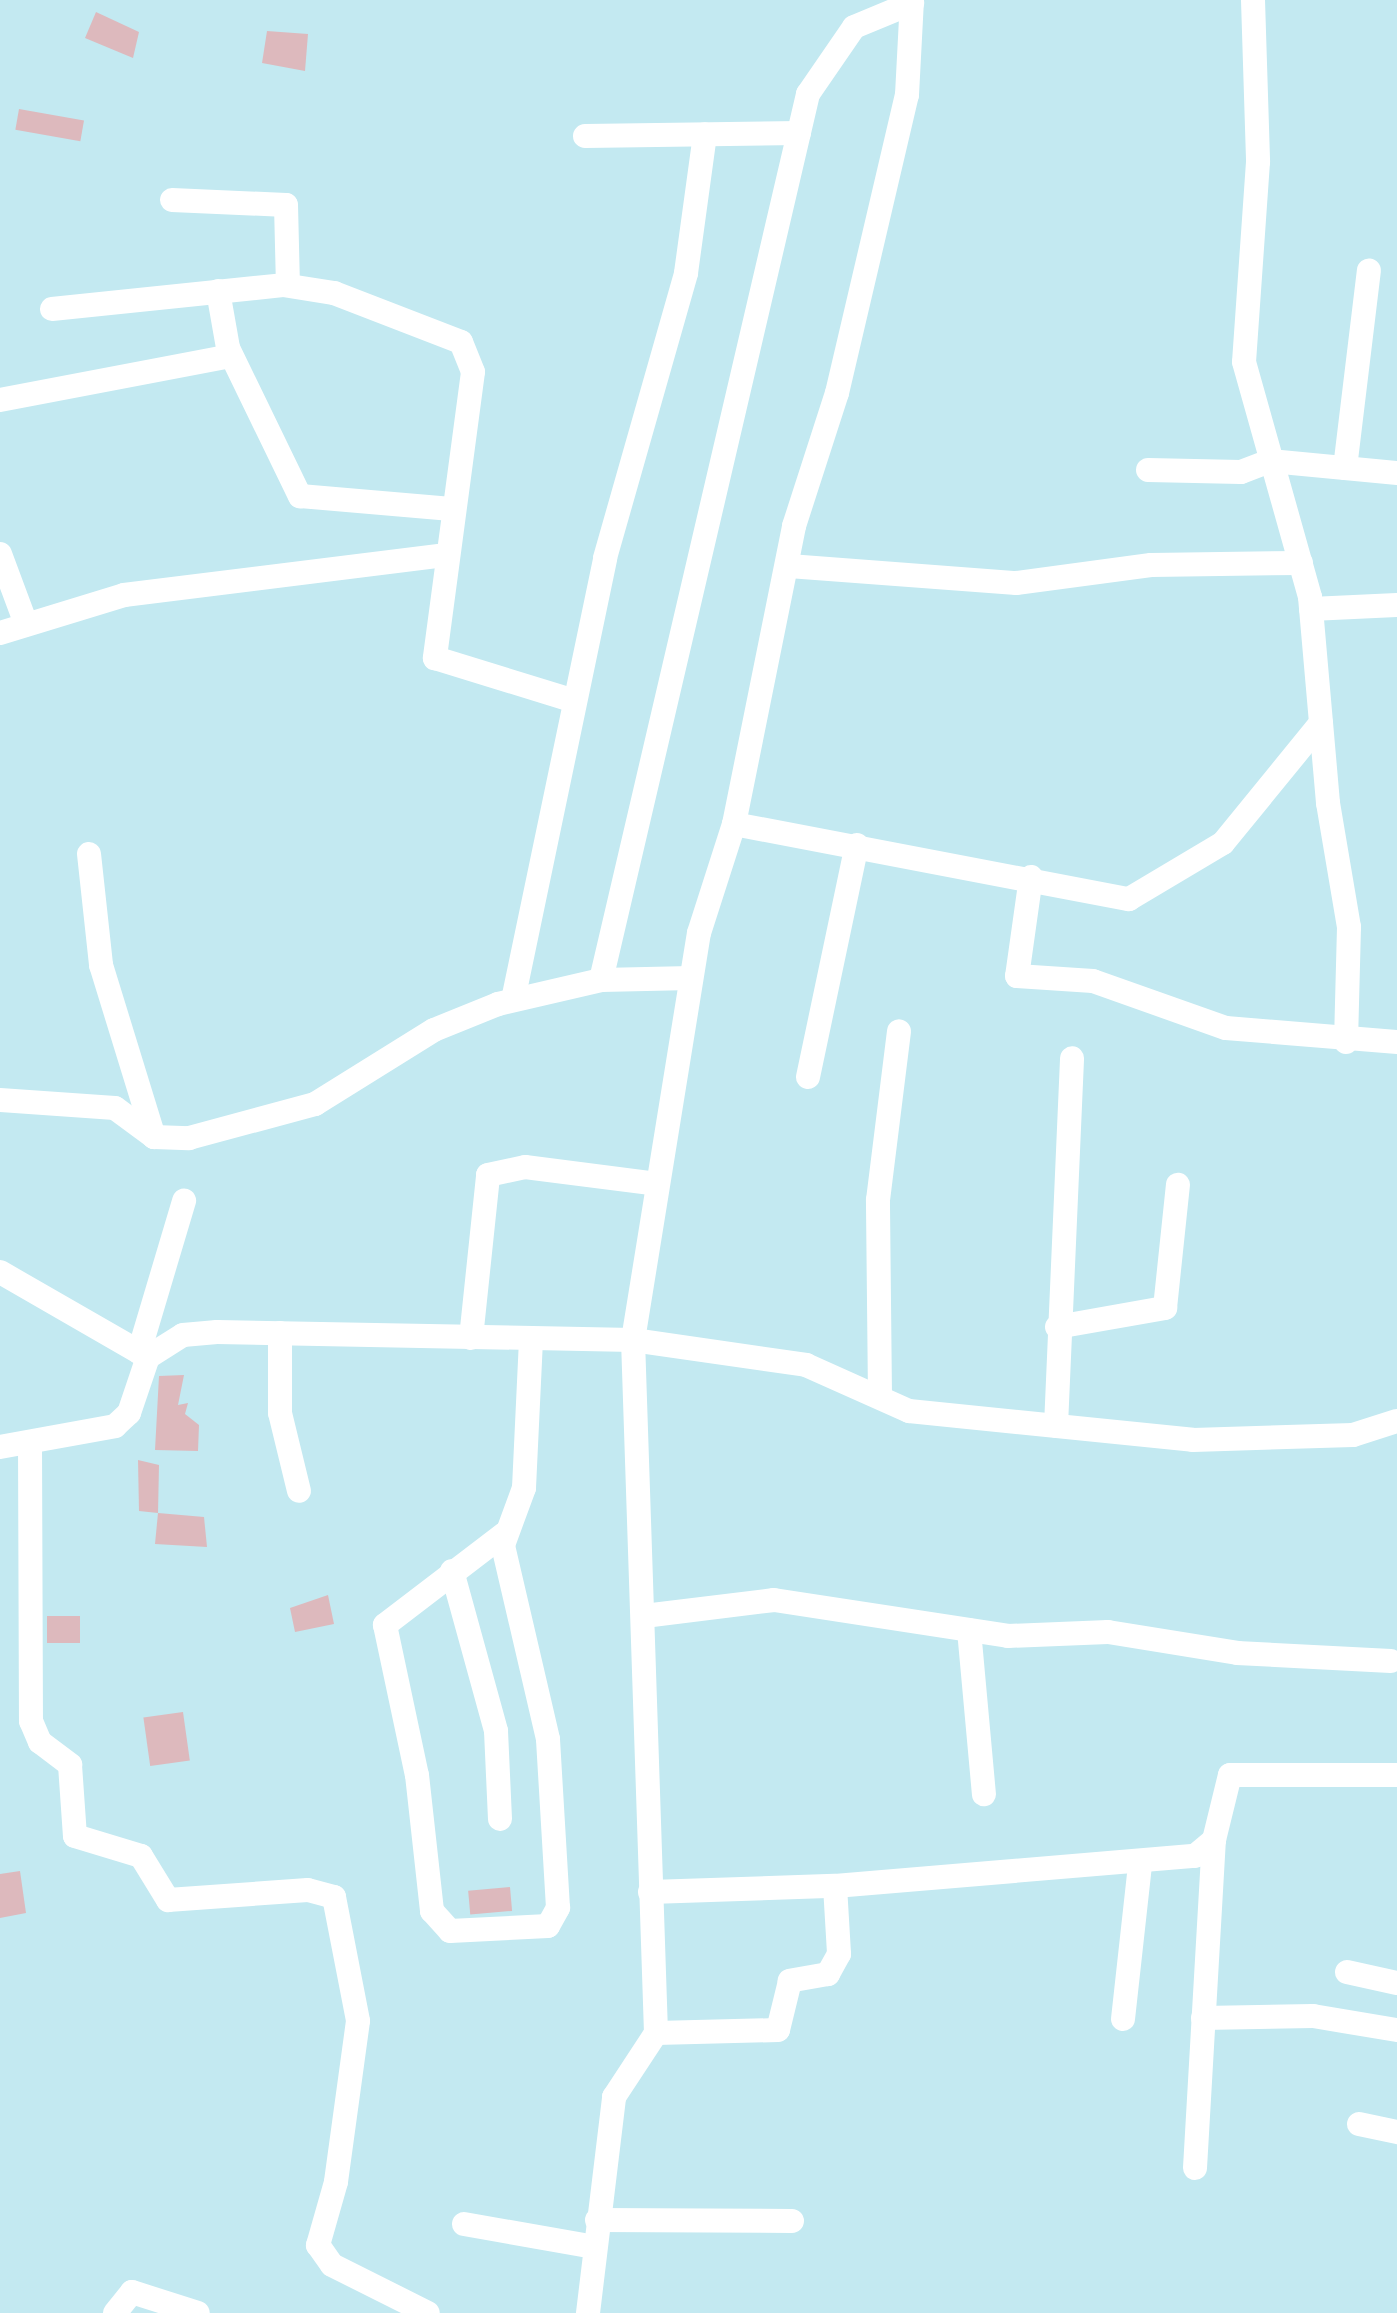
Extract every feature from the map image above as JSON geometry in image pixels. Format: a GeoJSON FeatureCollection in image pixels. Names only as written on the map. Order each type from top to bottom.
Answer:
{"type":"FeatureCollection","features":[{"type":"Feature","properties":{"kind":"street"},"geometry":{"type":"LineString","coordinates":[[1253,0],[1258,162],[1244,362],[1311,609],[1349,927],[1346,1042]]}},
{"type":"Feature","properties":{"kind":"street"},"geometry":{"type":"LineString","coordinates":[[588,2313],[614,2097],[656,2033],[634,1340],[691,978],[734,824],[789,566],[907,95],[897,3],[854,27],[827,59],[799,133],[602,980]]}},
{"type":"Feature","properties":{"kind":"street"},"geometry":{"type":"LineString","coordinates":[[585,136],[799,133]]}},
{"type":"Feature","properties":{"kind":"street"},"geometry":{"type":"LineString","coordinates":[[513,1000],[604,558],[686,273],[705,134]]}},
{"type":"Feature","properties":{"kind":"street"},"geometry":{"type":"LineString","coordinates":[[172,200],[286,206],[287,285]]}},
{"type":"Feature","properties":{"kind":"street"},"geometry":{"type":"LineString","coordinates":[[1345,468],[1369,270]]}},
{"type":"Feature","properties":{"kind":"street"},"geometry":{"type":"LineString","coordinates":[[52,309],[287,285],[439,330],[471,354],[435,658],[575,700]]}},
{"type":"Feature","properties":{"kind":"street"},"geometry":{"type":"LineString","coordinates":[[218,291],[231,356],[300,496],[451,509]]}},
{"type":"Feature","properties":{"kind":"street"},"geometry":{"type":"LineString","coordinates":[[0,400],[231,356]]}},
{"type":"Feature","properties":{"kind":"street"},"geometry":{"type":"LineString","coordinates":[[1148,470],[1258,471],[1270,461],[1397,473]]}},
{"type":"Feature","properties":{"kind":"street"},"geometry":{"type":"LineString","coordinates":[[0,554],[26,624]]}},
{"type":"Feature","properties":{"kind":"street"},"geometry":{"type":"LineString","coordinates":[[0,633],[124,596],[445,555]]}},
{"type":"Feature","properties":{"kind":"street"},"geometry":{"type":"LineString","coordinates":[[789,566],[1016,583],[1151,565],[1301,563]]}},
{"type":"Feature","properties":{"kind":"street"},"geometry":{"type":"LineString","coordinates":[[1311,609],[1397,605]]}},
{"type":"Feature","properties":{"kind":"street"},"geometry":{"type":"LineString","coordinates":[[734,824],[1129,899],[1223,843],[1321,723]]}},
{"type":"Feature","properties":{"kind":"street"},"geometry":{"type":"LineString","coordinates":[[808,1077],[856,845]]}},
{"type":"Feature","properties":{"kind":"street"},"geometry":{"type":"LineString","coordinates":[[89,854],[101,964],[154,1137]]}},
{"type":"Feature","properties":{"kind":"street"},"geometry":{"type":"LineString","coordinates":[[1031,877],[1016,976],[1093,981],[1226,1028],[1346,1042],[1397,1042]]}},
{"type":"Feature","properties":{"kind":"street"},"geometry":{"type":"LineString","coordinates":[[0,1100],[115,1108],[154,1137],[189,1138],[315,1104],[434,1030],[513,1000],[602,980],[691,978]]}},
{"type":"Feature","properties":{"kind":"street"},"geometry":{"type":"LineString","coordinates":[[880,1397],[878,1200],[899,1031]]}},
{"type":"Feature","properties":{"kind":"street"},"geometry":{"type":"LineString","coordinates":[[1056,1426],[1072,1058]]}},
{"type":"Feature","properties":{"kind":"street"},"geometry":{"type":"LineString","coordinates":[[471,1338],[488,1174],[525,1167],[657,1184]]}},
{"type":"Feature","properties":{"kind":"street"},"geometry":{"type":"LineString","coordinates":[[1057,1327],[1152,1316],[1165,1308],[1178,1185]]}},
{"type":"Feature","properties":{"kind":"street"},"geometry":{"type":"LineString","coordinates":[[0,1447],[115,1426],[128,1413],[184,1202]]}},
{"type":"Feature","properties":{"kind":"street"},"geometry":{"type":"LineString","coordinates":[[0,1272],[144,1355]]}},
{"type":"Feature","properties":{"kind":"street"},"geometry":{"type":"LineString","coordinates":[[280,1333],[280,1413],[299,1491]]}},
{"type":"Feature","properties":{"kind":"street"},"geometry":{"type":"LineString","coordinates":[[144,1355],[183,1335],[634,1340],[806,1365],[910,1411],[1193,1440],[1353,1435],[1397,1421]]}},
{"type":"Feature","properties":{"kind":"street"},"geometry":{"type":"LineString","coordinates":[[504,1534],[548,1738],[558,1908],[548,1926],[450,1931],[432,1911],[417,1775],[385,1625],[504,1534],[524,1488],[531,1339]]}},
{"type":"Feature","properties":{"kind":"street"},"geometry":{"type":"LineString","coordinates":[[30,1443],[32,1721],[40,1742],[70,1766],[75,1836],[141,1856],[168,1900],[308,1890],[334,1897],[358,2021],[336,2182],[318,2245],[332,2265],[428,2313]]}},
{"type":"Feature","properties":{"kind":"street"},"geometry":{"type":"LineString","coordinates":[[452,1570],[496,1731],[500,1819]]}},
{"type":"Feature","properties":{"kind":"street"},"geometry":{"type":"LineString","coordinates":[[644,1616],[774,1600],[969,1630],[1108,1631],[1237,1653],[1391,1661]]}},
{"type":"Feature","properties":{"kind":"street"},"geometry":{"type":"LineString","coordinates":[[969,1630],[984,1794]]}},
{"type":"Feature","properties":{"kind":"street"},"geometry":{"type":"LineString","coordinates":[[1195,2168],[1214,1840],[1230,1774],[1397,1775]]}},
{"type":"Feature","properties":{"kind":"street"},"geometry":{"type":"LineString","coordinates":[[650,1892],[835,1886],[1140,1864],[1195,1856],[1214,1840]]}},
{"type":"Feature","properties":{"kind":"street"},"geometry":{"type":"LineString","coordinates":[[1123,2019],[1140,1864]]}},
{"type":"Feature","properties":{"kind":"street"},"geometry":{"type":"LineString","coordinates":[[656,2033],[778,2030],[790,1981],[828,1974],[836,1965],[835,1886]]}},
{"type":"Feature","properties":{"kind":"street"},"geometry":{"type":"LineString","coordinates":[[1347,1972],[1397,1983]]}},
{"type":"Feature","properties":{"kind":"street"},"geometry":{"type":"LineString","coordinates":[[1204,2018],[1313,2016],[1397,2030]]}},
{"type":"Feature","properties":{"kind":"street"},"geometry":{"type":"LineString","coordinates":[[1359,2124],[1397,2132]]}},
{"type":"Feature","properties":{"kind":"street"},"geometry":{"type":"LineString","coordinates":[[597,2219],[792,2221]]}},
{"type":"Feature","properties":{"kind":"street"},"geometry":{"type":"LineString","coordinates":[[464,2224],[594,2247]]}},
{"type":"Feature","properties":{"kind":"street"},"geometry":{"type":"LineString","coordinates":[[115,2313],[132,2292],[198,2313]]}},
{"type":"Feature","properties":{"kind":"building"},"geometry":{"type":"Polygon","coordinates":[[[96,12],[139,32],[133,58],[85,38],[96,12]]]}},
{"type":"Feature","properties":{"kind":"building"},"geometry":{"type":"Polygon","coordinates":[[[267,31],[308,34],[305,71],[262,63],[267,31]]]}},
{"type":"Feature","properties":{"kind":"building"},"geometry":{"type":"Polygon","coordinates":[[[19,109],[84,120],[80,141],[15,130],[19,109]]]}},
{"type":"Feature","properties":{"kind":"building"},"geometry":{"type":"Polygon","coordinates":[[[184,1375],[178,1405],[188,1403],[185,1414],[199,1425],[198,1451],[155,1450],[159,1376],[184,1375]]]}},
{"type":"Feature","properties":{"kind":"building"},"geometry":{"type":"Polygon","coordinates":[[[138,1460],[159,1465],[158,1513],[139,1511],[138,1460]]]}},
{"type":"Feature","properties":{"kind":"building"},"geometry":{"type":"Polygon","coordinates":[[[158,1513],[204,1517],[207,1547],[155,1544],[158,1513]]]}},
{"type":"Feature","properties":{"kind":"building"},"geometry":{"type":"Polygon","coordinates":[[[328,1595],[334,1624],[295,1632],[290,1608],[328,1595]]]}},
{"type":"Feature","properties":{"kind":"building"},"geometry":{"type":"Polygon","coordinates":[[[47,1616],[80,1616],[80,1643],[47,1643],[47,1616]]]}},
{"type":"Feature","properties":{"kind":"building"},"geometry":{"type":"Polygon","coordinates":[[[183,1712],[190,1761],[150,1766],[143,1718],[183,1712]]]}},
{"type":"Feature","properties":{"kind":"building"},"geometry":{"type":"Polygon","coordinates":[[[20,1871],[26,1913],[0,1918],[0,1874],[20,1871]]]}},
{"type":"Feature","properties":{"kind":"building"},"geometry":{"type":"Polygon","coordinates":[[[510,1887],[512,1911],[470,1915],[468,1891],[510,1887]]]}}]}
